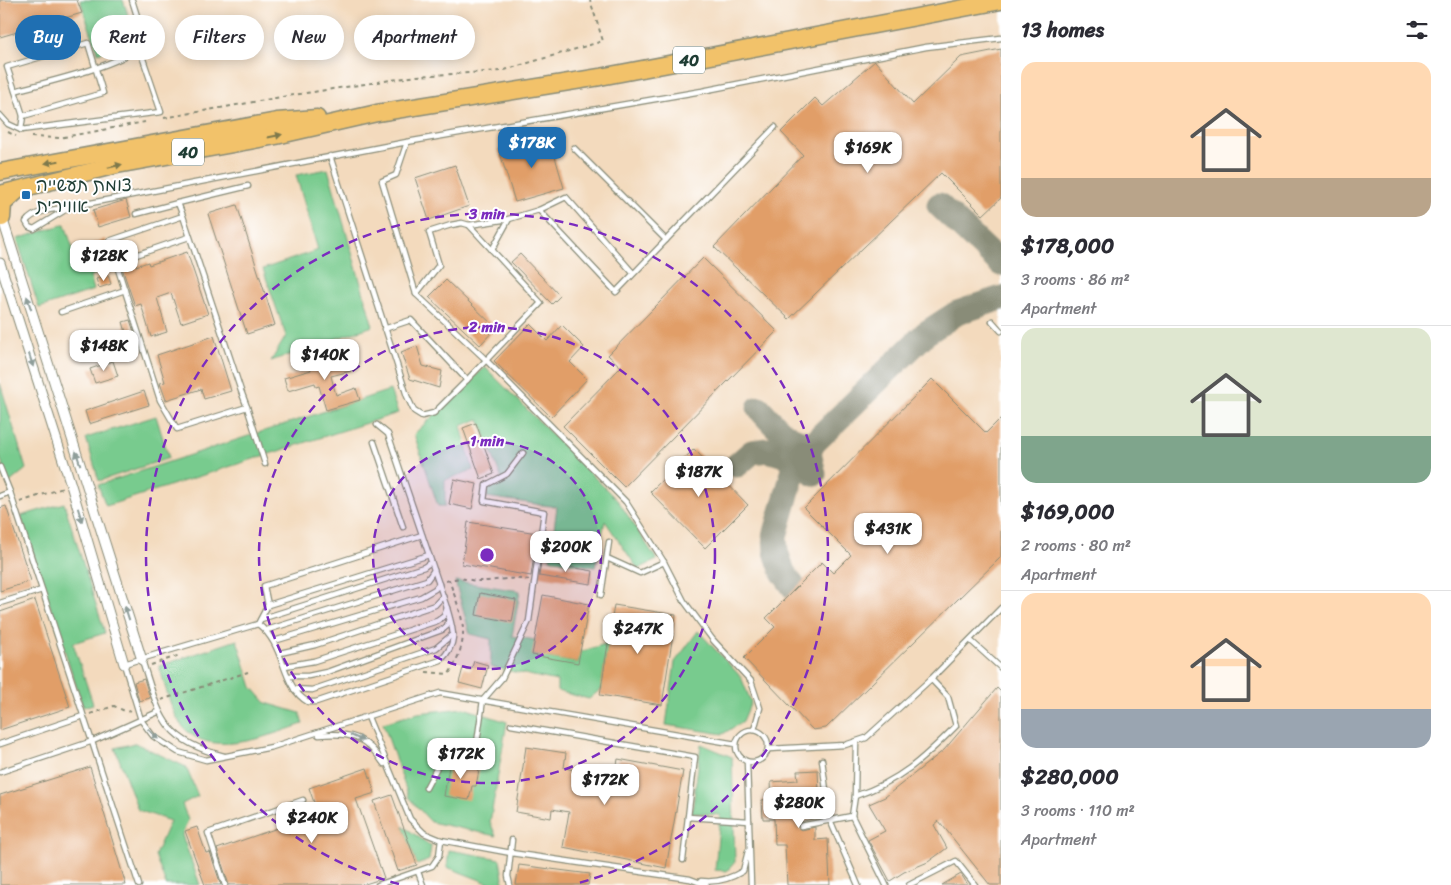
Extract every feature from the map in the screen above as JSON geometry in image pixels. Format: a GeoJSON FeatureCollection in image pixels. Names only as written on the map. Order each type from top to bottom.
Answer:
{"type":"FeatureCollection","features":[{"type":"Feature","properties":{"kind":"highway","name":"40"},"geometry":{"type":"LineString","coordinates":[[0,194],[117,166],[276,136],[377,113],[600,77],[1001,1]]}},
{"type":"Feature","properties":{"kind":"highway","name":"40"},"geometry":{"type":"LineString","coordinates":[[4,170],[277,121],[377,113]]}},
{"type":"Feature","properties":{"kind":"highway"},"geometry":{"type":"LineString","coordinates":[[1,215],[3,204],[18,190]]}},
{"type":"Feature","properties":{"kind":"street"},"geometry":{"type":"LineString","coordinates":[[1,215],[142,660]]}},
{"type":"Feature","properties":{"kind":"street"},"geometry":{"type":"LineString","coordinates":[[0,263],[71,485],[124,664]]}},
{"type":"Feature","properties":{"kind":"lane"},"geometry":{"type":"LineString","coordinates":[[132,0],[137,15]]}},
{"type":"Feature","properties":{"kind":"lane"},"geometry":{"type":"LineString","coordinates":[[70,207],[34,229],[29,227],[26,222],[29,217],[38,213],[330,156],[702,91],[926,47],[1001,38]]}},
{"type":"Feature","properties":{"kind":"lane"},"geometry":{"type":"LineString","coordinates":[[21,130],[22,116],[7,67],[88,42],[103,93],[22,116]]}},
{"type":"Feature","properties":{"kind":"lane"},"geometry":{"type":"LineString","coordinates":[[15,91],[117,60]]}},
{"type":"Feature","properties":{"kind":"lane"},"geometry":{"type":"LineString","coordinates":[[0,115],[8,124],[21,130],[161,112],[143,60]]}},
{"type":"Feature","properties":{"kind":"lane"},"geometry":{"type":"LineString","coordinates":[[539,210],[616,292],[776,127]]}},
{"type":"Feature","properties":{"kind":"lane"},"geometry":{"type":"LineString","coordinates":[[407,142],[396,175],[382,181],[416,294],[485,360],[626,502],[664,562],[684,601],[714,640],[752,681],[760,708],[754,730]]}},
{"type":"Feature","properties":{"kind":"lane"},"geometry":{"type":"LineString","coordinates":[[574,148],[666,240]]}},
{"type":"Feature","properties":{"kind":"lane"},"geometry":{"type":"LineString","coordinates":[[330,156],[407,396],[414,411],[422,416],[434,413],[541,303],[469,225]]}},
{"type":"Feature","properties":{"kind":"lane"},"geometry":{"type":"LineString","coordinates":[[136,214],[248,186]]}},
{"type":"Feature","properties":{"kind":"lane"},"geometry":{"type":"LineString","coordinates":[[416,294],[439,266],[429,232],[462,223],[469,225],[508,219],[539,210],[566,197],[633,273]]}},
{"type":"Feature","properties":{"kind":"lane"},"geometry":{"type":"LineString","coordinates":[[178,203],[265,464]]}},
{"type":"Feature","properties":{"kind":"lane"},"geometry":{"type":"LineString","coordinates":[[182,216],[109,241],[160,400],[177,429],[246,407]]}},
{"type":"Feature","properties":{"kind":"lane"},"geometry":{"type":"LineString","coordinates":[[492,250],[508,219]]}},
{"type":"Feature","properties":{"kind":"lane"},"geometry":{"type":"LineString","coordinates":[[136,255],[190,237]]}},
{"type":"Feature","properties":{"kind":"lane"},"geometry":{"type":"LineString","coordinates":[[61,312],[125,290]]}},
{"type":"Feature","properties":{"kind":"lane"},"geometry":{"type":"LineString","coordinates":[[384,329],[411,320],[467,380]]}},
{"type":"Feature","properties":{"kind":"lane"},"geometry":{"type":"LineString","coordinates":[[992,321],[1001,331]]}},
{"type":"Feature","properties":{"kind":"lane"},"geometry":{"type":"LineString","coordinates":[[259,621],[274,641],[294,689],[308,702],[316,702],[441,660],[451,650],[454,632],[447,608],[388,434],[377,425]]}},
{"type":"Feature","properties":{"kind":"lane"},"geometry":{"type":"LineString","coordinates":[[374,442],[403,527]]}},
{"type":"Feature","properties":{"kind":"lane"},"geometry":{"type":"LineString","coordinates":[[426,788],[444,754],[476,750],[483,700],[502,678],[529,621],[544,512],[484,501],[486,485],[507,474],[523,453]]}},
{"type":"Feature","properties":{"kind":"lane"},"geometry":{"type":"LineString","coordinates":[[0,467],[93,741],[139,885]]}},
{"type":"Feature","properties":{"kind":"lane"},"geometry":{"type":"LineString","coordinates":[[0,496],[10,492]]}},
{"type":"Feature","properties":{"kind":"lane"},"geometry":{"type":"LineString","coordinates":[[259,621],[268,605],[264,586],[422,536]]}},
{"type":"Feature","properties":{"kind":"lane"},"geometry":{"type":"LineString","coordinates":[[600,595],[610,542]]}},
{"type":"Feature","properties":{"kind":"lane"},"geometry":{"type":"LineString","coordinates":[[268,605],[428,555]]}},
{"type":"Feature","properties":{"kind":"lane"},"geometry":{"type":"LineString","coordinates":[[607,558],[640,573],[664,562]]}},
{"type":"Feature","properties":{"kind":"lane"},"geometry":{"type":"LineString","coordinates":[[431,562],[424,567],[142,660],[124,664],[136,709],[141,720],[153,736],[178,752],[206,760],[272,747],[440,693],[736,744]]}},
{"type":"Feature","properties":{"kind":"lane"},"geometry":{"type":"LineString","coordinates":[[267,630],[427,580],[434,570]]}},
{"type":"Feature","properties":{"kind":"lane"},"geometry":{"type":"LineString","coordinates":[[274,641],[421,597],[435,589],[439,584]]}},
{"type":"Feature","properties":{"kind":"lane"},"geometry":{"type":"LineString","coordinates":[[0,603],[42,590]]}},
{"type":"Feature","properties":{"kind":"lane"},"geometry":{"type":"LineString","coordinates":[[280,653],[315,645],[435,605],[443,596]]}},
{"type":"Feature","properties":{"kind":"lane"},"geometry":{"type":"LineString","coordinates":[[284,666],[314,661],[437,620],[444,616],[447,608]]}},
{"type":"Feature","properties":{"kind":"lane"},"geometry":{"type":"LineString","coordinates":[[769,748],[856,744],[878,728],[931,679],[1001,608]]}},
{"type":"Feature","properties":{"kind":"lane"},"geometry":{"type":"LineString","coordinates":[[288,676],[308,676],[327,672],[442,630],[447,626],[449,616]]}},
{"type":"Feature","properties":{"kind":"lane"},"geometry":{"type":"LineString","coordinates":[[294,689],[312,690],[436,648],[448,640],[454,632]]}},
{"type":"Feature","properties":{"kind":"lane"},"geometry":{"type":"LineString","coordinates":[[970,640],[1001,668]]}},
{"type":"Feature","properties":{"kind":"lane"},"geometry":{"type":"LineString","coordinates":[[142,660],[158,712],[170,730],[190,744],[228,756]]}},
{"type":"Feature","properties":{"kind":"lane"},"geometry":{"type":"LineString","coordinates":[[855,796],[882,787],[926,756],[956,726],[948,697],[931,679]]}},
{"type":"Feature","properties":{"kind":"lane"},"geometry":{"type":"LineString","coordinates":[[0,772],[93,741],[158,712]]}},
{"type":"Feature","properties":{"kind":"lane"},"geometry":{"type":"LineString","coordinates":[[0,744],[84,716]]}},
{"type":"Feature","properties":{"kind":"lane"},"geometry":{"type":"LineString","coordinates":[[368,717],[410,820],[424,833],[441,840],[511,853],[694,881],[712,882],[733,877],[743,871],[750,846]]}},
{"type":"Feature","properties":{"kind":"lane"},"geometry":{"type":"LineString","coordinates":[[511,725],[696,757],[683,860]]}},
{"type":"Feature","properties":{"kind":"lane"},"geometry":{"type":"LineString","coordinates":[[754,730],[765,736],[769,748],[761,760],[747,762],[738,755],[736,744],[742,733],[754,730]]}},
{"type":"Feature","properties":{"kind":"lane"},"geometry":{"type":"LineString","coordinates":[[310,736],[336,733],[356,736],[378,754],[389,772]]}},
{"type":"Feature","properties":{"kind":"lane"},"geometry":{"type":"LineString","coordinates":[[856,744],[855,796],[852,816],[886,885]]}},
{"type":"Feature","properties":{"kind":"lane"},"geometry":{"type":"LineString","coordinates":[[822,760],[830,820],[858,885]]}},
{"type":"Feature","properties":{"kind":"lane"},"geometry":{"type":"LineString","coordinates":[[747,762],[751,885]]}},
{"type":"Feature","properties":{"kind":"lane"},"geometry":{"type":"LineString","coordinates":[[225,885],[208,833],[303,800]]}},
{"type":"Feature","properties":{"kind":"lane"},"geometry":{"type":"LineString","coordinates":[[801,826],[852,816]]}},
{"type":"Feature","properties":{"kind":"lane"},"geometry":{"type":"LineString","coordinates":[[688,817],[749,821]]}},
{"type":"Feature","properties":{"kind":"lane"},"geometry":{"type":"LineString","coordinates":[[378,885],[432,866],[439,856],[441,840]]}},
{"type":"Feature","properties":{"kind":"lane"},"geometry":{"type":"LineString","coordinates":[[510,885],[508,876],[512,840]]}},
{"type":"Feature","properties":{"kind":"lane"},"geometry":{"type":"LineString","coordinates":[[909,885],[956,861],[975,885]]}},
{"type":"Feature","properties":{"kind":"lane"},"geometry":{"type":"LineString","coordinates":[[418,872],[423,885]]}},
{"type":"Feature","properties":{"kind":"lane"},"geometry":{"type":"LineString","coordinates":[[694,881],[706,885]]}},
{"type":"Feature","properties":{"kind":"path"},"geometry":{"type":"LineString","coordinates":[[164,118],[417,76],[501,71],[603,41],[590,0]]}},
{"type":"Feature","properties":{"kind":"path"},"geometry":{"type":"LineString","coordinates":[[31,136],[59,138],[154,120]]}},
{"type":"Feature","properties":{"kind":"path"},"geometry":{"type":"LineString","coordinates":[[6,130],[12,136],[21,136]]}},
{"type":"Feature","properties":{"kind":"path"},"geometry":{"type":"LineString","coordinates":[[13,504],[71,485]]}},
{"type":"Feature","properties":{"kind":"path"},"geometry":{"type":"LineString","coordinates":[[439,584],[460,577],[482,581],[517,578],[534,581]]}},
{"type":"Feature","properties":{"kind":"path"},"geometry":{"type":"LineString","coordinates":[[155,702],[248,672]]}},
{"type":"Feature","properties":{"kind":"path"},"geometry":{"type":"LineString","coordinates":[[84,716],[114,706],[126,712],[136,709]]}},
{"type":"Feature","properties":{"kind":"green space"},"geometry":{"type":"Polygon","coordinates":[[[80,0],[123,0],[128,15],[91,15],[91,32],[80,0]]]}},
{"type":"Feature","properties":{"kind":"green space"},"geometry":{"type":"Polygon","coordinates":[[[328,169],[373,326],[271,361],[286,336],[263,269],[318,250],[296,175],[328,169]]]}},
{"type":"Feature","properties":{"kind":"green space"},"geometry":{"type":"Polygon","coordinates":[[[65,224],[77,262],[94,257],[99,273],[90,276],[94,290],[39,308],[17,239],[65,224]]]}},
{"type":"Feature","properties":{"kind":"green space"},"geometry":{"type":"Polygon","coordinates":[[[485,367],[619,502],[657,560],[638,569],[605,521],[595,567],[550,559],[557,507],[487,497],[488,488],[502,480],[479,419],[461,426],[473,470],[445,480],[445,506],[438,506],[414,434],[485,367]]]}},
{"type":"Feature","properties":{"kind":"green space"},"geometry":{"type":"Polygon","coordinates":[[[0,383],[26,469],[9,483],[0,457],[0,383]]]}},
{"type":"Feature","properties":{"kind":"green space"},"geometry":{"type":"Polygon","coordinates":[[[390,390],[398,413],[106,506],[98,485],[390,390]]]}},
{"type":"Feature","properties":{"kind":"green space"},"geometry":{"type":"Polygon","coordinates":[[[156,416],[169,458],[99,481],[86,438],[156,416]]]}},
{"type":"Feature","properties":{"kind":"green space"},"geometry":{"type":"Polygon","coordinates":[[[64,503],[105,633],[73,643],[93,704],[83,707],[21,516],[64,503]]]}},
{"type":"Feature","properties":{"kind":"green space"},"geometry":{"type":"Polygon","coordinates":[[[455,581],[520,591],[512,636],[535,640],[533,655],[578,663],[580,652],[608,643],[601,689],[589,699],[557,691],[557,681],[491,667],[491,639],[470,634],[455,581]]]}},
{"type":"Feature","properties":{"kind":"green space"},"geometry":{"type":"Polygon","coordinates":[[[698,631],[741,677],[751,702],[743,721],[723,734],[666,725],[675,662],[698,631]]]}},
{"type":"Feature","properties":{"kind":"green space"},"geometry":{"type":"Polygon","coordinates":[[[237,640],[252,687],[266,703],[300,713],[303,724],[270,735],[233,743],[215,743],[199,739],[186,730],[175,714],[159,666],[237,640]]]}},
{"type":"Feature","properties":{"kind":"green space"},"geometry":{"type":"Polygon","coordinates":[[[464,708],[507,722],[490,822],[496,836],[431,822],[409,798],[383,723],[418,713],[464,708]]]}},
{"type":"Feature","properties":{"kind":"green space"},"geometry":{"type":"Polygon","coordinates":[[[135,743],[186,767],[198,796],[182,804],[188,820],[182,835],[200,885],[166,885],[155,855],[170,821],[138,810],[115,748],[135,743]]]}},
{"type":"Feature","properties":{"kind":"green space"},"geometry":{"type":"Polygon","coordinates":[[[701,744],[732,757],[735,862],[727,871],[715,870],[720,815],[692,813],[701,744]]]}},
{"type":"Feature","properties":{"kind":"green space"},"geometry":{"type":"Polygon","coordinates":[[[403,826],[431,846],[429,860],[417,865],[403,826]]]}},
{"type":"Feature","properties":{"kind":"green space"},"geometry":{"type":"Polygon","coordinates":[[[449,850],[500,859],[504,885],[493,885],[447,867],[449,850]]]}},
{"type":"Feature","properties":{"kind":"building"},"geometry":{"type":"Polygon","coordinates":[[[0,0],[77,0],[82,13],[75,15],[15,15],[15,33],[0,37],[0,0]]]}},
{"type":"Feature","properties":{"kind":"building"},"geometry":{"type":"Polygon","coordinates":[[[1001,49],[1001,198],[983,215],[941,173],[789,319],[714,247],[803,155],[781,132],[815,98],[823,106],[875,61],[913,104],[961,57],[1001,49]]]}},
{"type":"Feature","properties":{"kind":"building"},"geometry":{"type":"Polygon","coordinates":[[[549,136],[564,188],[515,202],[499,150],[549,136]]]}},
{"type":"Feature","properties":{"kind":"building"},"geometry":{"type":"Polygon","coordinates":[[[455,165],[469,206],[429,220],[415,178],[455,165]]]}},
{"type":"Feature","properties":{"kind":"building"},"geometry":{"type":"Polygon","coordinates":[[[126,200],[131,217],[98,227],[93,210],[126,200]]]}},
{"type":"Feature","properties":{"kind":"building"},"geometry":{"type":"Polygon","coordinates":[[[237,205],[275,325],[247,334],[208,214],[237,205]]]}},
{"type":"Feature","properties":{"kind":"building"},"geometry":{"type":"Polygon","coordinates":[[[105,239],[111,262],[102,265],[97,252],[82,257],[79,248],[105,239]]]}},
{"type":"Feature","properties":{"kind":"building"},"geometry":{"type":"Polygon","coordinates":[[[187,252],[208,314],[181,323],[171,293],[157,298],[167,332],[151,337],[141,304],[135,306],[119,259],[132,254],[136,266],[148,262],[149,265],[187,252]]]}},
{"type":"Feature","properties":{"kind":"building"},"geometry":{"type":"Polygon","coordinates":[[[520,254],[560,296],[552,304],[511,262],[520,254]]]}},
{"type":"Feature","properties":{"kind":"building"},"geometry":{"type":"Polygon","coordinates":[[[703,258],[777,331],[624,487],[563,426],[621,367],[608,355],[703,258]]]}},
{"type":"Feature","properties":{"kind":"building"},"geometry":{"type":"Polygon","coordinates":[[[108,275],[111,284],[99,288],[96,279],[108,275]]]}},
{"type":"Feature","properties":{"kind":"building"},"geometry":{"type":"Polygon","coordinates":[[[446,280],[496,328],[480,345],[429,297],[446,280]]]}},
{"type":"Feature","properties":{"kind":"building"},"geometry":{"type":"Polygon","coordinates":[[[130,320],[139,347],[123,353],[119,342],[128,339],[123,322],[130,320]]]}},
{"type":"Feature","properties":{"kind":"building"},"geometry":{"type":"Polygon","coordinates":[[[530,324],[547,341],[562,325],[584,347],[570,362],[587,379],[551,417],[494,361],[530,324]]]}},
{"type":"Feature","properties":{"kind":"building"},"geometry":{"type":"Polygon","coordinates":[[[214,336],[231,391],[204,399],[201,389],[166,400],[160,383],[165,382],[157,355],[214,336]]]}},
{"type":"Feature","properties":{"kind":"building"},"geometry":{"type":"Polygon","coordinates":[[[417,346],[423,366],[442,371],[439,388],[410,379],[401,352],[417,346]]]}},
{"type":"Feature","properties":{"kind":"building"},"geometry":{"type":"Polygon","coordinates":[[[325,357],[327,363],[348,357],[351,371],[331,376],[336,395],[356,388],[360,400],[326,410],[319,386],[316,387],[315,383],[288,391],[284,378],[311,370],[308,362],[325,357]]]}},
{"type":"Feature","properties":{"kind":"building"},"geometry":{"type":"Polygon","coordinates":[[[113,361],[118,376],[95,383],[90,369],[113,361]]]}},
{"type":"Feature","properties":{"kind":"building"},"geometry":{"type":"Polygon","coordinates":[[[932,379],[986,433],[1001,418],[1001,557],[826,728],[813,730],[744,658],[775,627],[766,618],[822,562],[833,573],[851,555],[804,508],[932,379]]]}},
{"type":"Feature","properties":{"kind":"building"},"geometry":{"type":"Polygon","coordinates":[[[144,391],[149,405],[89,424],[85,411],[144,391]]]}},
{"type":"Feature","properties":{"kind":"building"},"geometry":{"type":"Polygon","coordinates":[[[476,423],[494,474],[481,479],[463,428],[476,423]]]}},
{"type":"Feature","properties":{"kind":"building"},"geometry":{"type":"Polygon","coordinates":[[[694,449],[748,505],[705,548],[650,492],[694,449]]]}},
{"type":"Feature","properties":{"kind":"building"},"geometry":{"type":"Polygon","coordinates":[[[454,479],[477,484],[472,509],[449,504],[454,479]]]}},
{"type":"Feature","properties":{"kind":"building"},"geometry":{"type":"Polygon","coordinates":[[[6,506],[31,581],[0,591],[0,508],[6,506]]]}},
{"type":"Feature","properties":{"kind":"building"},"geometry":{"type":"Polygon","coordinates":[[[468,522],[537,533],[531,576],[462,564],[468,522]]]}},
{"type":"Feature","properties":{"kind":"building"},"geometry":{"type":"Polygon","coordinates":[[[541,562],[593,571],[591,584],[539,576],[541,562]]]}},
{"type":"Feature","properties":{"kind":"building"},"geometry":{"type":"Polygon","coordinates":[[[480,593],[516,600],[512,622],[476,615],[480,593]]]}},
{"type":"Feature","properties":{"kind":"building"},"geometry":{"type":"Polygon","coordinates":[[[543,595],[589,604],[578,663],[532,655],[543,595]]]}},
{"type":"Feature","properties":{"kind":"building"},"geometry":{"type":"Polygon","coordinates":[[[35,600],[70,707],[0,730],[0,612],[35,600]]]}},
{"type":"Feature","properties":{"kind":"building"},"geometry":{"type":"Polygon","coordinates":[[[614,605],[676,615],[662,705],[600,695],[614,605]]]}},
{"type":"Feature","properties":{"kind":"building"},"geometry":{"type":"Polygon","coordinates":[[[474,661],[488,665],[482,689],[459,683],[463,668],[471,670],[474,661]]]}},
{"type":"Feature","properties":{"kind":"building"},"geometry":{"type":"Polygon","coordinates":[[[144,679],[150,698],[139,701],[134,682],[144,679]]]}},
{"type":"Feature","properties":{"kind":"building"},"geometry":{"type":"Polygon","coordinates":[[[997,688],[1001,692],[1001,885],[990,885],[939,821],[934,825],[947,848],[928,862],[904,872],[890,881],[868,840],[885,831],[869,804],[885,797],[944,750],[997,688]]]}},
{"type":"Feature","properties":{"kind":"building"},"geometry":{"type":"Polygon","coordinates":[[[526,747],[566,753],[564,768],[615,777],[618,759],[683,771],[666,868],[563,847],[569,812],[552,809],[551,818],[516,812],[526,747]]]}},
{"type":"Feature","properties":{"kind":"building"},"geometry":{"type":"Polygon","coordinates":[[[450,760],[480,765],[476,786],[472,786],[469,800],[444,796],[450,760]]]}},
{"type":"Feature","properties":{"kind":"building"},"geometry":{"type":"Polygon","coordinates":[[[90,767],[126,885],[0,885],[0,795],[90,767]]]}},
{"type":"Feature","properties":{"kind":"building"},"geometry":{"type":"Polygon","coordinates":[[[367,768],[375,793],[356,799],[384,878],[362,885],[229,885],[217,849],[318,814],[309,788],[367,768]]]}},
{"type":"Feature","properties":{"kind":"building"},"geometry":{"type":"Polygon","coordinates":[[[818,770],[820,817],[800,822],[797,826],[801,830],[815,827],[815,840],[828,839],[830,885],[787,885],[785,845],[775,845],[774,819],[763,819],[762,800],[772,799],[771,782],[798,780],[797,771],[818,770]]]}},
{"type":"Feature","properties":{"kind":"building"},"geometry":{"type":"Polygon","coordinates":[[[392,795],[417,865],[398,871],[374,801],[392,795]]]}},
{"type":"Feature","properties":{"kind":"building"},"geometry":{"type":"Polygon","coordinates":[[[197,827],[206,853],[210,852],[221,885],[205,885],[185,831],[197,827]]]}},
{"type":"Feature","properties":{"kind":"building"},"geometry":{"type":"Polygon","coordinates":[[[519,865],[590,874],[588,885],[516,885],[519,865]]]}},
{"type":"Feature","properties":{"kind":"building"},"geometry":{"type":"Polygon","coordinates":[[[961,874],[968,885],[942,885],[961,874]]]}},
{"type":"Feature","properties":{"kind":"taxiway"},"geometry":{"type":"LineString","coordinates":[[939,205],[1001,264]]}},
{"type":"Feature","properties":{"kind":"taxiway"},"geometry":{"type":"LineString","coordinates":[[795,589],[783,572],[776,552],[775,536],[797,459],[926,333],[957,313],[1001,298]]}},
{"type":"Feature","properties":{"kind":"taxiway"},"geometry":{"type":"LineString","coordinates":[[759,408],[776,427],[789,437],[813,443]]}},
{"type":"Feature","properties":{"kind":"taxiway"},"geometry":{"type":"LineString","coordinates":[[813,443],[809,453],[814,474]]}},
{"type":"Feature","properties":{"kind":"taxiway"},"geometry":{"type":"LineString","coordinates":[[737,465],[752,452],[768,450],[797,459]]}},
{"type":"Feature","properties":{"kind":"place","name":"צומת תעשייה אווירית"},"geometry":{"type":"Point","coordinates":[26,195]}}]}
